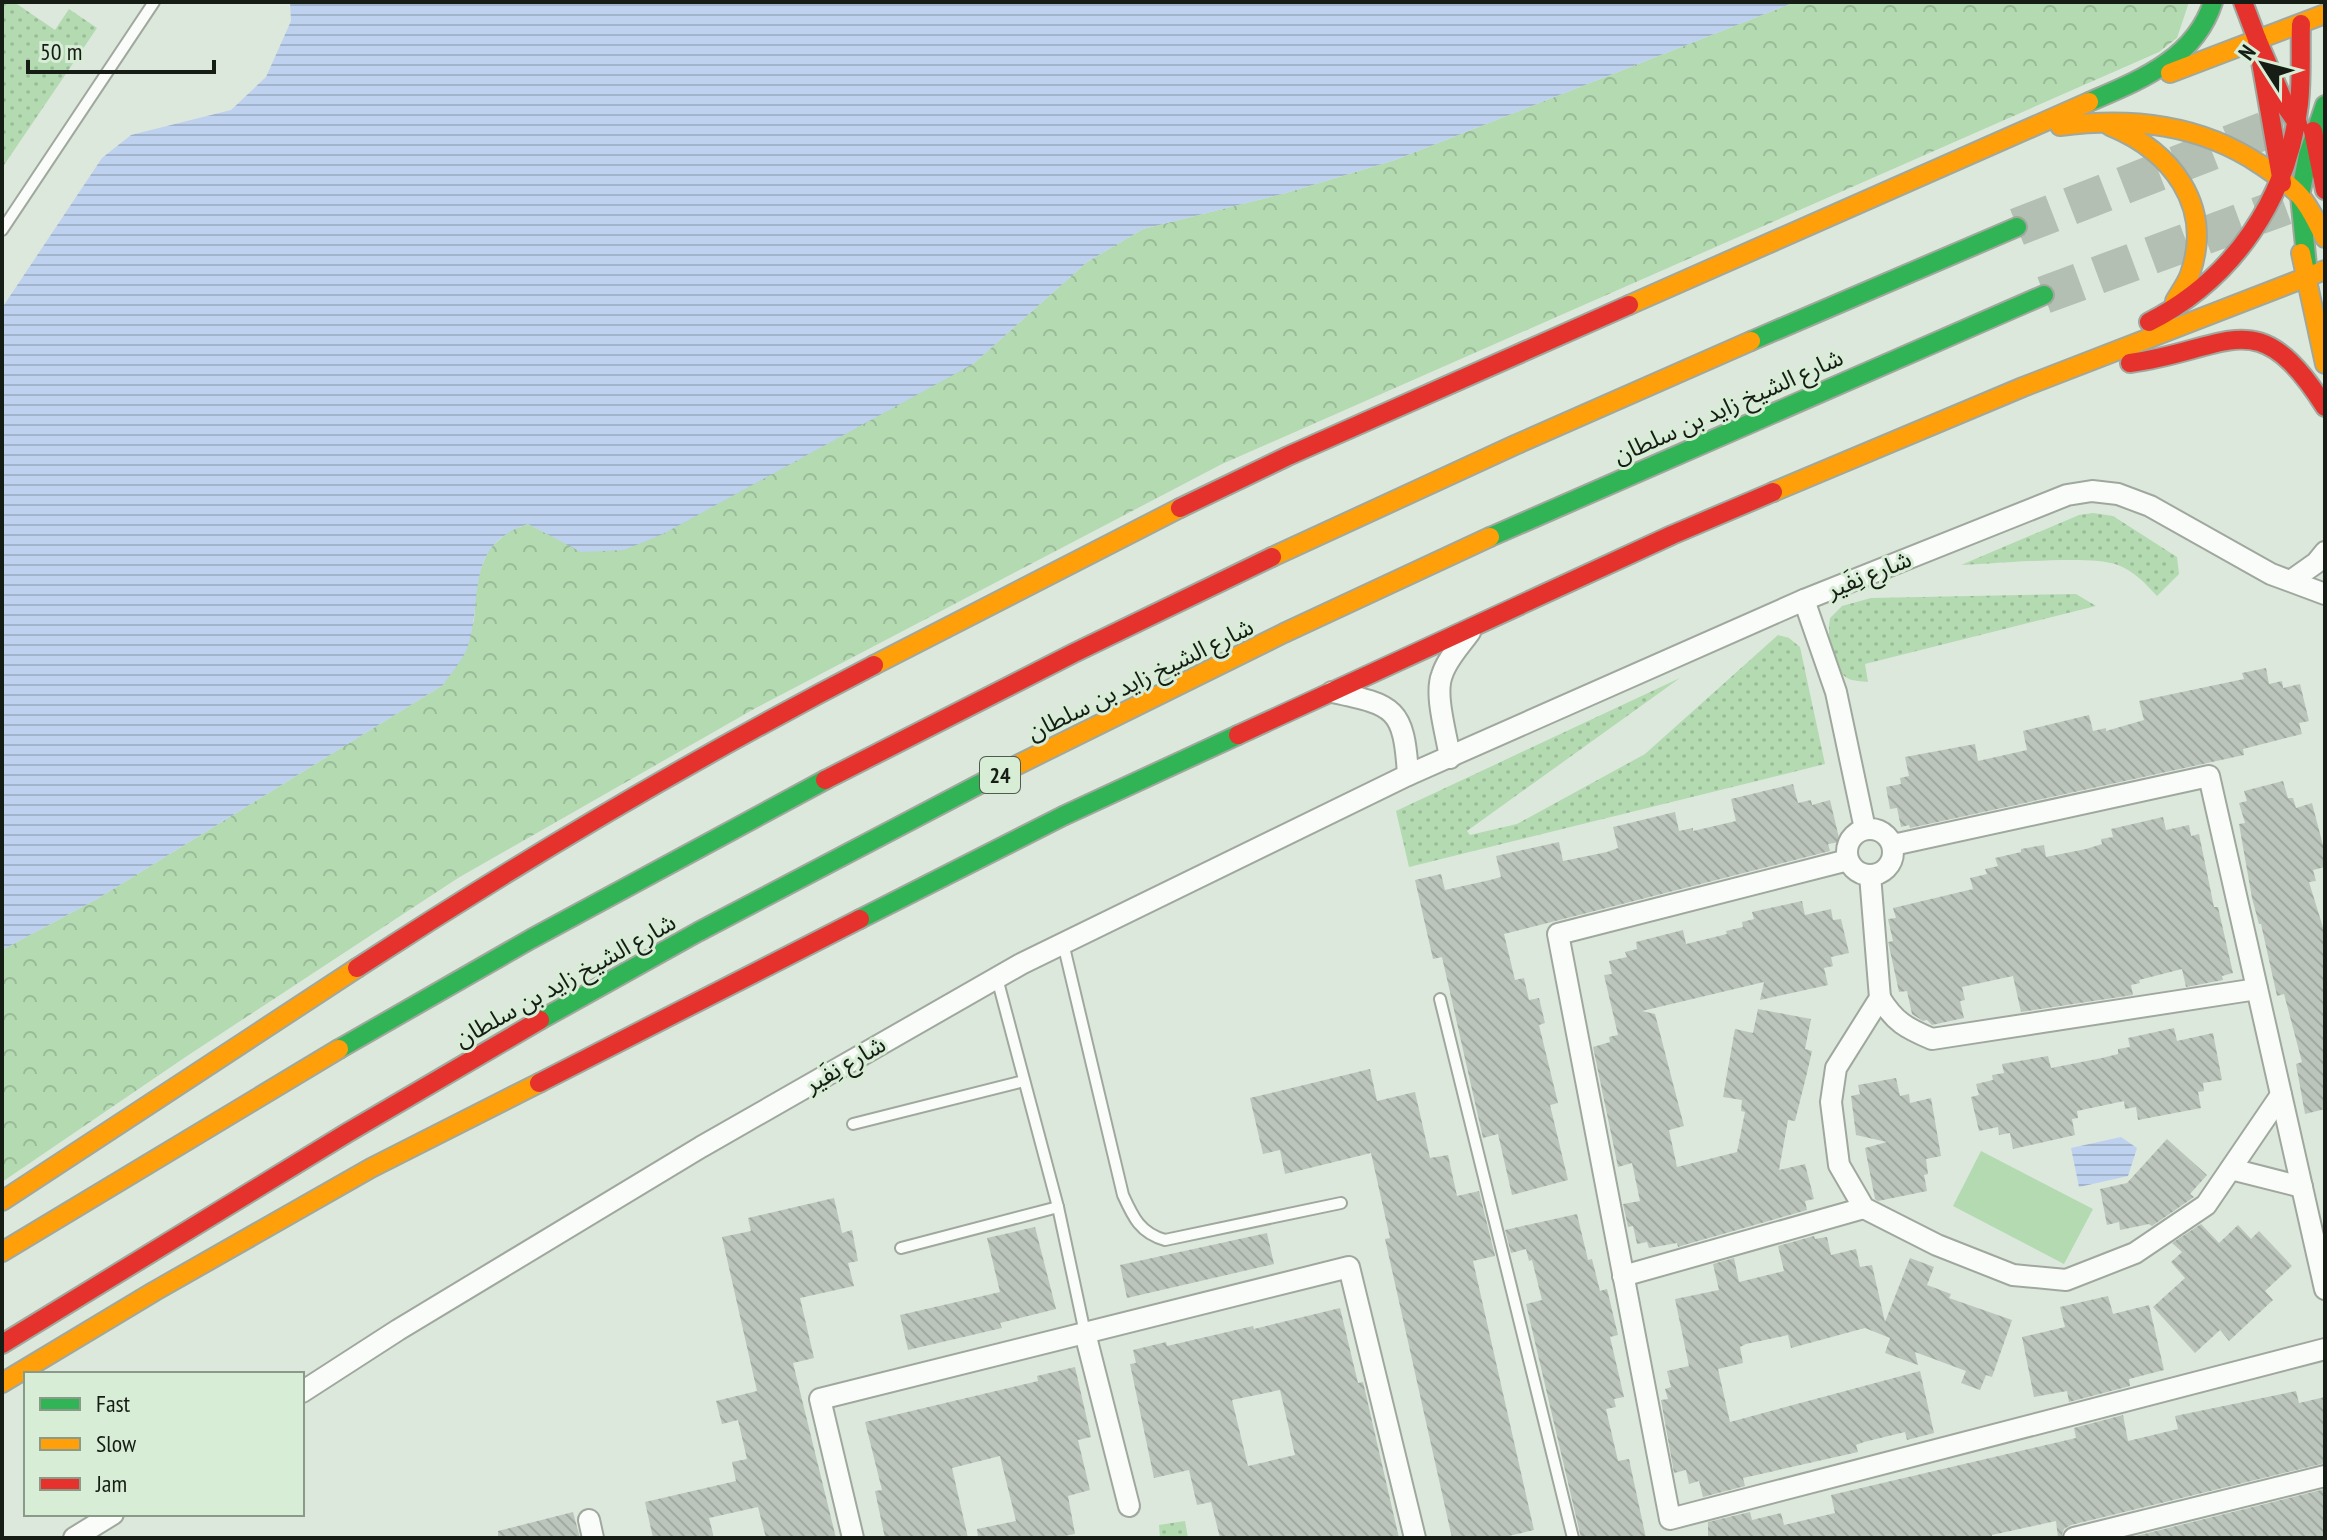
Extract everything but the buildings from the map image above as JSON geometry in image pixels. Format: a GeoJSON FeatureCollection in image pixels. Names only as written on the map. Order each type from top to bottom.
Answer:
{"type":"FeatureCollection","features":[{"type":"Feature","properties":{"kind":"main road"},"geometry":{"type":"LineString","coordinates":[[2121,88],[2186,50],[2204,28],[2213,2]]}},
{"type":"Feature","properties":{"kind":"main road"},"geometry":{"type":"LineString","coordinates":[[2243,2],[2286,107],[2296,122],[2319,137]]}},
{"type":"Feature","properties":{"kind":"main road"},"geometry":{"type":"LineString","coordinates":[[2297,2],[2325,190]]}},
{"type":"Feature","properties":{"kind":"main road"},"geometry":{"type":"LineString","coordinates":[[2,1201],[481,887],[610,809],[794,706],[1117,539],[1288,456],[2017,133],[2121,88],[2176,71],[2325,14]]}},
{"type":"Feature","properties":{"kind":"main road"},"geometry":{"type":"LineString","coordinates":[[2023,387],[2065,359],[2163,316],[2204,286],[2227,263],[2258,221],[2281,180],[2299,103],[2301,24]]}},
{"type":"Feature","properties":{"kind":"main road"},"geometry":{"type":"LineString","coordinates":[[2257,39],[2281,180],[2316,273]]}},
{"type":"Feature","properties":{"kind":"main road"},"geometry":{"type":"LineString","coordinates":[[2325,105],[2319,137],[2300,196],[2316,273],[2325,364]]}},
{"type":"Feature","properties":{"kind":"main road"},"geometry":{"type":"LineString","coordinates":[[2017,133],[2084,122],[2143,121],[2200,133],[2256,161],[2281,180],[2300,196],[2325,238]]}},
{"type":"Feature","properties":{"kind":"main road"},"geometry":{"type":"LineString","coordinates":[[2084,122],[2113,127],[2141,138],[2164,156],[2182,180],[2194,207],[2197,236],[2193,266],[2182,293],[2163,316]]}},
{"type":"Feature","properties":{"kind":"main road","name":"شارع الشيخ زايد بن سلطان"},"geometry":{"type":"LineString","coordinates":[[2,1252],[160,1152],[414,1006],[652,873],[913,736],[1176,604],[1442,477],[1711,357],[2017,227]]}},
{"type":"Feature","properties":{"kind":"main road"},"geometry":{"type":"LineString","coordinates":[[2,1383],[168,1283],[385,1161],[1049,823],[1672,535],[2023,387],[2316,273]]}},
{"type":"Feature","properties":{"kind":"main road","name":"شارع الشيخ زايد بن سلطان"},"geometry":{"type":"LineString","coordinates":[[2,1344],[458,1067],[695,934],[954,798],[1215,667],[1480,542],[2044,295]]}},
{"type":"Feature","properties":{"kind":"main road"},"geometry":{"type":"LineString","coordinates":[[2091,361],[2148,361],[2218,340],[2246,338],[2273,346],[2292,359],[2325,407]]}},
{"type":"Feature","properties":{"kind":"street","name":"شارع نِفَير"},"geometry":{"type":"LineString","coordinates":[[304,1391],[398,1330],[701,1147],[996,977],[1408,775],[1804,600],[2067,495],[2092,491],[2118,494],[2150,506],[2244,560],[2325,594]]}},
{"type":"Feature","properties":{"kind":"street"},"geometry":{"type":"LineString","coordinates":[[2292,580],[2316,563],[2325,552]]}},
{"type":"Feature","properties":{"kind":"street"},"geometry":{"type":"LineString","coordinates":[[1804,600],[1836,692],[1865,829]]}},
{"type":"Feature","properties":{"kind":"street"},"geometry":{"type":"LineString","coordinates":[[1450,758],[1439,695],[1440,678],[1476,625]]}},
{"type":"Feature","properties":{"kind":"street"},"geometry":{"type":"LineString","coordinates":[[1332,692],[1387,707],[1399,720],[1406,738],[1408,775]]}},
{"type":"Feature","properties":{"kind":"street"},"geometry":{"type":"LineString","coordinates":[[1893,845],[2209,776],[2325,1289]]}},
{"type":"Feature","properties":{"kind":"street"},"geometry":{"type":"LineString","coordinates":[[1865,829],[1879,830],[1890,838],[1893,845],[1893,859],[1877,875],[1856,871],[1848,860],[1850,841],[1865,829]]}},
{"type":"Feature","properties":{"kind":"street"},"geometry":{"type":"LineString","coordinates":[[1848,860],[1558,934],[1670,1519],[2325,1349]]}},
{"type":"Feature","properties":{"kind":"street"},"geometry":{"type":"LineString","coordinates":[[1870,875],[1880,998],[1890,1015],[1906,1027],[1932,1039],[2257,989]]}},
{"type":"Feature","properties":{"kind":"street"},"geometry":{"type":"LineString","coordinates":[[1880,998],[1836,1068],[1831,1102],[1839,1165],[1864,1208],[1937,1245],[2013,1275],[2066,1280],[2135,1253],[2147,1245],[2206,1205],[2281,1095]]}},
{"type":"Feature","properties":{"kind":"street"},"geometry":{"type":"LineString","coordinates":[[2231,1169],[2302,1187]]}},
{"type":"Feature","properties":{"kind":"street"},"geometry":{"type":"LineString","coordinates":[[1623,1276],[1864,1208]]}},
{"type":"Feature","properties":{"kind":"street"},"geometry":{"type":"LineString","coordinates":[[853,1538],[820,1399],[1349,1267],[1415,1538]]}},
{"type":"Feature","properties":{"kind":"street"},"geometry":{"type":"LineString","coordinates":[[1085,1333],[1129,1506]]}},
{"type":"Feature","properties":{"kind":"street"},"geometry":{"type":"LineString","coordinates":[[2074,1538],[2325,1476]]}},
{"type":"Feature","properties":{"kind":"street"},"geometry":{"type":"LineString","coordinates":[[74,1538],[110,1516]]}},
{"type":"Feature","properties":{"kind":"lane"},"geometry":{"type":"LineString","coordinates":[[2,230],[154,2]]}},
{"type":"Feature","properties":{"kind":"lane"},"geometry":{"type":"LineString","coordinates":[[1063,943],[1123,1195],[1136,1223],[1148,1235],[1165,1240],[1341,1203]]}},
{"type":"Feature","properties":{"kind":"lane"},"geometry":{"type":"LineString","coordinates":[[996,977],[1058,1207],[1085,1333]]}},
{"type":"Feature","properties":{"kind":"lane"},"geometry":{"type":"LineString","coordinates":[[1440,999],[1573,1538]]}},
{"type":"Feature","properties":{"kind":"lane"},"geometry":{"type":"LineString","coordinates":[[853,1124],[1024,1081]]}},
{"type":"Feature","properties":{"kind":"lane"},"geometry":{"type":"LineString","coordinates":[[901,1248],[1058,1207]]}},
{"type":"Feature","properties":{"kind":"green space"},"geometry":{"type":"Polygon","coordinates":[[[2,2],[14,2],[55,30],[69,9],[97,28],[2,168],[2,2]]]}},
{"type":"Feature","properties":{"kind":"green space"},"geometry":{"type":"Polygon","coordinates":[[[1795,2],[2189,2],[2177,38],[2159,52],[1222,464],[754,709],[458,878],[2,1182],[2,950],[97,899],[443,685],[474,621],[477,578],[489,549],[509,531],[528,524],[550,535],[973,364],[1087,262],[1143,229],[1286,193],[1395,160],[1795,2]]]}},
{"type":"Feature","properties":{"kind":"green space"},"geometry":{"type":"Polygon","coordinates":[[[2093,513],[2113,516],[2177,557],[2179,574],[2157,596],[2130,571],[2105,562],[2065,560],[1961,565],[2079,515],[2093,513]]]}},
{"type":"Feature","properties":{"kind":"green space"},"geometry":{"type":"Polygon","coordinates":[[[2076,594],[2096,606],[1865,664],[1868,682],[1851,680],[1843,674],[1831,652],[1830,618],[1842,606],[1871,598],[2076,594]]]}},
{"type":"Feature","properties":{"kind":"green space"},"geometry":{"type":"Polygon","coordinates":[[[1778,635],[1789,638],[1800,647],[1825,764],[1409,867],[1396,811],[1680,678],[1467,831],[1470,835],[1517,824],[1645,754],[1778,635]]]}},
{"type":"Feature","properties":{"kind":"green space"},"geometry":{"type":"Polygon","coordinates":[[[1981,1151],[2093,1209],[2064,1264],[1953,1206],[1981,1151]]]}},
{"type":"Feature","properties":{"kind":"green space"},"geometry":{"type":"Polygon","coordinates":[[[1185,1521],[1188,1538],[1160,1538],[1159,1525],[1185,1521]]]}},
{"type":"Feature","properties":{"kind":"water"},"geometry":{"type":"Polygon","coordinates":[[[290,2],[1795,2],[1395,160],[1286,193],[1143,229],[1087,262],[973,364],[663,534],[624,550],[581,552],[528,524],[507,533],[493,545],[484,560],[467,649],[443,685],[97,899],[2,950],[2,308],[102,158],[131,135],[231,110],[266,77],[291,21],[290,2]]]}},
{"type":"Feature","properties":{"kind":"water"},"geometry":{"type":"Polygon","coordinates":[[[2121,1137],[2137,1148],[2128,1176],[2079,1187],[2071,1148],[2121,1137]]]}},
{"type":"Feature","properties":{"kind":"tunnel"},"geometry":{"type":"LineString","coordinates":[[2017,227],[2307,114]]}},
{"type":"Feature","properties":{"kind":"tunnel"},"geometry":{"type":"LineString","coordinates":[[2044,295],[2285,206]]}},
{"type":"Feature","properties":{"kind":"traffic: fast"},"geometry":{"type":"LineString","coordinates":[[2089,102],[2146,76],[2179,53],[2205,22],[2213,2]]}},
{"type":"Feature","properties":{"kind":"traffic: fast"},"geometry":{"type":"LineString","coordinates":[[2308,276],[2300,196],[2308,155],[2325,105]]}},
{"type":"Feature","properties":{"kind":"traffic: fast"},"geometry":{"type":"LineString","coordinates":[[1751,341],[2017,227]]}},
{"type":"Feature","properties":{"kind":"traffic: fast"},"geometry":{"type":"LineString","coordinates":[[1490,537],[2044,295]]}},
{"type":"Feature","properties":{"kind":"traffic: fast"},"geometry":{"type":"LineString","coordinates":[[860,919],[1063,816],[1238,735]]}},
{"type":"Feature","properties":{"kind":"traffic: fast"},"geometry":{"type":"LineString","coordinates":[[540,1020],[698,932],[995,776]]}},
{"type":"Feature","properties":{"kind":"traffic: fast"},"geometry":{"type":"LineString","coordinates":[[339,1049],[531,939],[825,780]]}},
{"type":"Feature","properties":{"kind":"traffic: slow"},"geometry":{"type":"LineString","coordinates":[[2170,73],[2325,14]]}},
{"type":"Feature","properties":{"kind":"traffic: slow"},"geometry":{"type":"LineString","coordinates":[[1629,305],[2089,102]]}},
{"type":"Feature","properties":{"kind":"traffic: slow"},"geometry":{"type":"LineString","coordinates":[[2060,126],[2139,124],[2190,132],[2214,140],[2261,165],[2291,187],[2307,206],[2325,238]]}},
{"type":"Feature","properties":{"kind":"traffic: slow"},"geometry":{"type":"LineString","coordinates":[[2110,126],[2152,150],[2182,184],[2191,203],[2196,225],[2196,249],[2189,277],[2175,301]]}},
{"type":"Feature","properties":{"kind":"traffic: slow"},"geometry":{"type":"LineString","coordinates":[[2301,253],[2325,364]]}},
{"type":"Feature","properties":{"kind":"traffic: slow"},"geometry":{"type":"LineString","coordinates":[[1773,492],[2023,387],[2325,270]]}},
{"type":"Feature","properties":{"kind":"traffic: slow"},"geometry":{"type":"LineString","coordinates":[[1272,557],[1751,341]]}},
{"type":"Feature","properties":{"kind":"traffic: slow"},"geometry":{"type":"LineString","coordinates":[[874,665],[1180,508]]}},
{"type":"Feature","properties":{"kind":"traffic: slow"},"geometry":{"type":"LineString","coordinates":[[995,776],[1284,633],[1490,537]]}},
{"type":"Feature","properties":{"kind":"traffic: slow"},"geometry":{"type":"LineString","coordinates":[[2,1201],[357,968]]}},
{"type":"Feature","properties":{"kind":"traffic: slow"},"geometry":{"type":"LineString","coordinates":[[2,1252],[339,1049]]}},
{"type":"Feature","properties":{"kind":"traffic: slow"},"geometry":{"type":"LineString","coordinates":[[2,1383],[155,1291],[371,1168],[539,1083]]}},
{"type":"Feature","properties":{"kind":"traffic: jam"},"geometry":{"type":"LineString","coordinates":[[2243,2],[2257,39],[2282,183]]}},
{"type":"Feature","properties":{"kind":"traffic: jam"},"geometry":{"type":"LineString","coordinates":[[2149,322],[2207,283],[2252,232],[2269,203],[2293,139],[2300,94],[2301,24]]}},
{"type":"Feature","properties":{"kind":"traffic: jam"},"geometry":{"type":"LineString","coordinates":[[2257,39],[2286,107],[2298,124]]}},
{"type":"Feature","properties":{"kind":"traffic: jam"},"geometry":{"type":"LineString","coordinates":[[2313,131],[2325,190]]}},
{"type":"Feature","properties":{"kind":"traffic: jam"},"geometry":{"type":"LineString","coordinates":[[1180,508],[1288,456],[1629,305]]}},
{"type":"Feature","properties":{"kind":"traffic: jam"},"geometry":{"type":"LineString","coordinates":[[2130,363],[2217,343],[2239,340],[2260,342],[2280,353],[2301,374],[2325,407]]}},
{"type":"Feature","properties":{"kind":"traffic: jam"},"geometry":{"type":"LineString","coordinates":[[1238,735],[1672,535],[1773,492]]}},
{"type":"Feature","properties":{"kind":"traffic: jam"},"geometry":{"type":"LineString","coordinates":[[825,780],[1074,653],[1272,557]]}},
{"type":"Feature","properties":{"kind":"traffic: jam"},"geometry":{"type":"LineString","coordinates":[[357,968],[611,810],[874,665]]}},
{"type":"Feature","properties":{"kind":"traffic: jam"},"geometry":{"type":"LineString","coordinates":[[539,1083],[860,919]]}},
{"type":"Feature","properties":{"kind":"traffic: jam"},"geometry":{"type":"LineString","coordinates":[[2,1344],[347,1133],[540,1020]]}}]}
